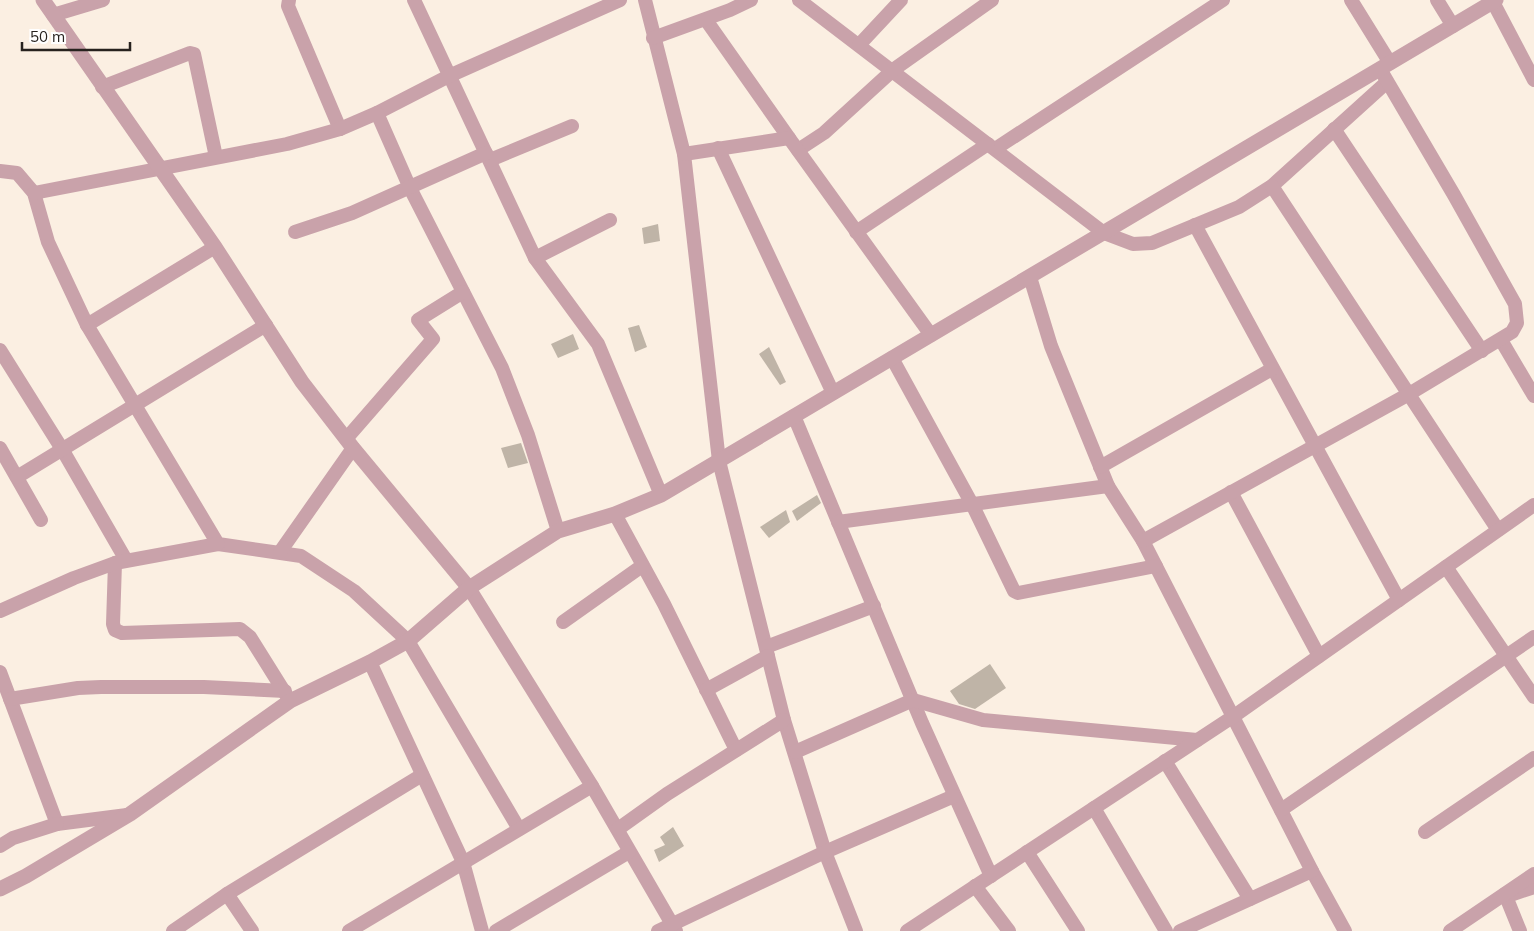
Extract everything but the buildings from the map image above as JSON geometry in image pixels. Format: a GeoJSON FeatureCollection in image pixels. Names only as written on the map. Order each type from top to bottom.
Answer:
{"type":"FeatureCollection","features":[{"type":"Feature","properties":{"kind":"street"},"geometry":{"type":"LineString","coordinates":[[43,0],[215,247],[302,382],[469,588],[618,829],[629,852],[673,927]]}},
{"type":"Feature","properties":{"kind":"street"},"geometry":{"type":"LineString","coordinates":[[53,15],[103,0]]}},
{"type":"Feature","properties":{"kind":"street"},"geometry":{"type":"LineString","coordinates":[[289,0],[288,6],[340,129]]}},
{"type":"Feature","properties":{"kind":"street"},"geometry":{"type":"LineString","coordinates":[[414,0],[534,258],[598,344],[661,495]]}},
{"type":"Feature","properties":{"kind":"street"},"geometry":{"type":"LineString","coordinates":[[34,193],[287,144],[340,129],[377,113],[449,76],[620,0]]}},
{"type":"Feature","properties":{"kind":"street"},"geometry":{"type":"LineString","coordinates":[[645,0],[653,38],[684,154],[719,461],[784,720],[825,852],[856,931]]}},
{"type":"Feature","properties":{"kind":"street"},"geometry":{"type":"LineString","coordinates":[[653,38],[706,20],[751,0]]}},
{"type":"Feature","properties":{"kind":"street"},"geometry":{"type":"LineString","coordinates":[[799,0],[1104,233],[1133,244],[1152,243],[1239,207],[1272,186],[1334,129],[1385,71]]}},
{"type":"Feature","properties":{"kind":"street"},"geometry":{"type":"LineString","coordinates":[[859,45],[886,5],[901,0]]}},
{"type":"Feature","properties":{"kind":"street"},"geometry":{"type":"LineString","coordinates":[[798,150],[824,133],[893,70],[992,0]]}},
{"type":"Feature","properties":{"kind":"street"},"geometry":{"type":"LineString","coordinates":[[856,232],[1223,0]]}},
{"type":"Feature","properties":{"kind":"street"},"geometry":{"type":"LineString","coordinates":[[1143,541],[1409,394],[1501,340],[1512,332],[1516,323],[1515,304],[1385,71],[1351,0]]}},
{"type":"Feature","properties":{"kind":"street"},"geometry":{"type":"LineString","coordinates":[[1437,0],[1453,26]]}},
{"type":"Feature","properties":{"kind":"street"},"geometry":{"type":"LineString","coordinates":[[0,889],[26,876],[130,814],[287,696],[370,662],[408,641],[469,588],[558,531],[615,514],[661,495],[1104,233],[1385,71],[1495,1],[1534,80]]}},
{"type":"Feature","properties":{"kind":"street"},"geometry":{"type":"LineString","coordinates":[[706,20],[931,335]]}},
{"type":"Feature","properties":{"kind":"street"},"geometry":{"type":"LineString","coordinates":[[102,87],[190,53],[194,54],[216,157]]}},
{"type":"Feature","properties":{"kind":"street"},"geometry":{"type":"LineString","coordinates":[[377,113],[410,188],[510,387],[528,434],[558,531]]}},
{"type":"Feature","properties":{"kind":"street"},"geometry":{"type":"LineString","coordinates":[[295,232],[352,213],[488,157],[572,126]]}},
{"type":"Feature","properties":{"kind":"street"},"geometry":{"type":"LineString","coordinates":[[1334,129],[1482,351]]}},
{"type":"Feature","properties":{"kind":"street"},"geometry":{"type":"LineString","coordinates":[[684,154],[789,138]]}},
{"type":"Feature","properties":{"kind":"street"},"geometry":{"type":"LineString","coordinates":[[718,148],[833,393]]}},
{"type":"Feature","properties":{"kind":"street"},"geometry":{"type":"LineString","coordinates":[[0,170],[17,173],[34,193],[48,242],[87,325],[218,544]]}},
{"type":"Feature","properties":{"kind":"street"},"geometry":{"type":"LineString","coordinates":[[1272,186],[1498,530]]}},
{"type":"Feature","properties":{"kind":"street"},"geometry":{"type":"LineString","coordinates":[[534,258],[610,220]]}},
{"type":"Feature","properties":{"kind":"street"},"geometry":{"type":"LineString","coordinates":[[1195,225],[1398,600]]}},
{"type":"Feature","properties":{"kind":"street"},"geometry":{"type":"LineString","coordinates":[[87,325],[215,247]]}},
{"type":"Feature","properties":{"kind":"street"},"geometry":{"type":"LineString","coordinates":[[1030,277],[1051,346],[1108,486],[1143,541],[1312,871],[1345,931]]}},
{"type":"Feature","properties":{"kind":"street"},"geometry":{"type":"LineString","coordinates":[[280,552],[350,443],[433,339],[418,320],[462,292]]}},
{"type":"Feature","properties":{"kind":"street"},"geometry":{"type":"LineString","coordinates":[[17,477],[266,325]]}},
{"type":"Feature","properties":{"kind":"street"},"geometry":{"type":"LineString","coordinates":[[1501,340],[1534,396]]}},
{"type":"Feature","properties":{"kind":"street"},"geometry":{"type":"LineString","coordinates":[[0,350],[62,449],[120,561],[113,624],[115,630],[122,633],[240,629],[250,637],[287,696]]}},
{"type":"Feature","properties":{"kind":"street"},"geometry":{"type":"LineString","coordinates":[[892,358],[972,504],[1011,587],[1018,593],[1156,566]]}},
{"type":"Feature","properties":{"kind":"street"},"geometry":{"type":"LineString","coordinates":[[1100,466],[1272,369]]}},
{"type":"Feature","properties":{"kind":"street"},"geometry":{"type":"LineString","coordinates":[[794,416],[913,700],[990,876]]}},
{"type":"Feature","properties":{"kind":"street"},"geometry":{"type":"LineString","coordinates":[[1,454],[17,477],[41,520]]}},
{"type":"Feature","properties":{"kind":"street"},"geometry":{"type":"LineString","coordinates":[[838,522],[1108,486]]}},
{"type":"Feature","properties":{"kind":"street"},"geometry":{"type":"LineString","coordinates":[[1231,492],[1319,656]]}},
{"type":"Feature","properties":{"kind":"street"},"geometry":{"type":"LineString","coordinates":[[907,931],[1234,716],[1498,530],[1531,512]]}},
{"type":"Feature","properties":{"kind":"street"},"geometry":{"type":"LineString","coordinates":[[615,514],[736,750]]}},
{"type":"Feature","properties":{"kind":"street"},"geometry":{"type":"LineString","coordinates":[[0,611],[74,578],[120,561],[218,544],[301,556],[354,591],[408,641],[519,829]]}},
{"type":"Feature","properties":{"kind":"street"},"geometry":{"type":"LineString","coordinates":[[562,622],[642,566]]}},
{"type":"Feature","properties":{"kind":"street"},"geometry":{"type":"LineString","coordinates":[[1446,567],[1534,697]]}},
{"type":"Feature","properties":{"kind":"street"},"geometry":{"type":"LineString","coordinates":[[706,690],[767,652],[874,606]]}},
{"type":"Feature","properties":{"kind":"street"},"geometry":{"type":"LineString","coordinates":[[1281,810],[1534,637]]}},
{"type":"Feature","properties":{"kind":"street"},"geometry":{"type":"LineString","coordinates":[[370,662],[463,862],[482,931]]}},
{"type":"Feature","properties":{"kind":"street"},"geometry":{"type":"LineString","coordinates":[[0,672],[58,824]]}},
{"type":"Feature","properties":{"kind":"street"},"geometry":{"type":"LineString","coordinates":[[10,699],[78,688],[101,687],[204,687],[287,696]]}},
{"type":"Feature","properties":{"kind":"street"},"geometry":{"type":"LineString","coordinates":[[794,752],[913,700],[984,720],[1197,740]]}},
{"type":"Feature","properties":{"kind":"street"},"geometry":{"type":"LineString","coordinates":[[618,829],[667,794],[784,720]]}},
{"type":"Feature","properties":{"kind":"street"},"geometry":{"type":"LineString","coordinates":[[1425,832],[1534,758]]}},
{"type":"Feature","properties":{"kind":"street"},"geometry":{"type":"LineString","coordinates":[[1165,761],[1250,899]]}},
{"type":"Feature","properties":{"kind":"street"},"geometry":{"type":"LineString","coordinates":[[173,931],[227,894],[422,775]]}},
{"type":"Feature","properties":{"kind":"street"},"geometry":{"type":"LineString","coordinates":[[349,931],[592,786]]}},
{"type":"Feature","properties":{"kind":"street"},"geometry":{"type":"LineString","coordinates":[[658,931],[673,927],[825,852],[954,796]]}},
{"type":"Feature","properties":{"kind":"street"},"geometry":{"type":"LineString","coordinates":[[1094,808],[1166,931]]}},
{"type":"Feature","properties":{"kind":"street"},"geometry":{"type":"LineString","coordinates":[[0,846],[13,838],[58,824],[130,814]]}},
{"type":"Feature","properties":{"kind":"street"},"geometry":{"type":"LineString","coordinates":[[496,931],[629,852]]}},
{"type":"Feature","properties":{"kind":"street"},"geometry":{"type":"LineString","coordinates":[[1027,852],[1078,931]]}},
{"type":"Feature","properties":{"kind":"street"},"geometry":{"type":"LineString","coordinates":[[1180,931],[1312,871]]}},
{"type":"Feature","properties":{"kind":"street"},"geometry":{"type":"LineString","coordinates":[[1450,931],[1505,896],[1534,874]]}},
{"type":"Feature","properties":{"kind":"street"},"geometry":{"type":"LineString","coordinates":[[975,886],[1009,931]]}},
{"type":"Feature","properties":{"kind":"street"},"geometry":{"type":"LineString","coordinates":[[1505,896],[1534,887]]}},
{"type":"Feature","properties":{"kind":"street"},"geometry":{"type":"LineString","coordinates":[[227,894],[252,931]]}},
{"type":"Feature","properties":{"kind":"street"},"geometry":{"type":"LineString","coordinates":[[1505,896],[1520,931]]}}]}
